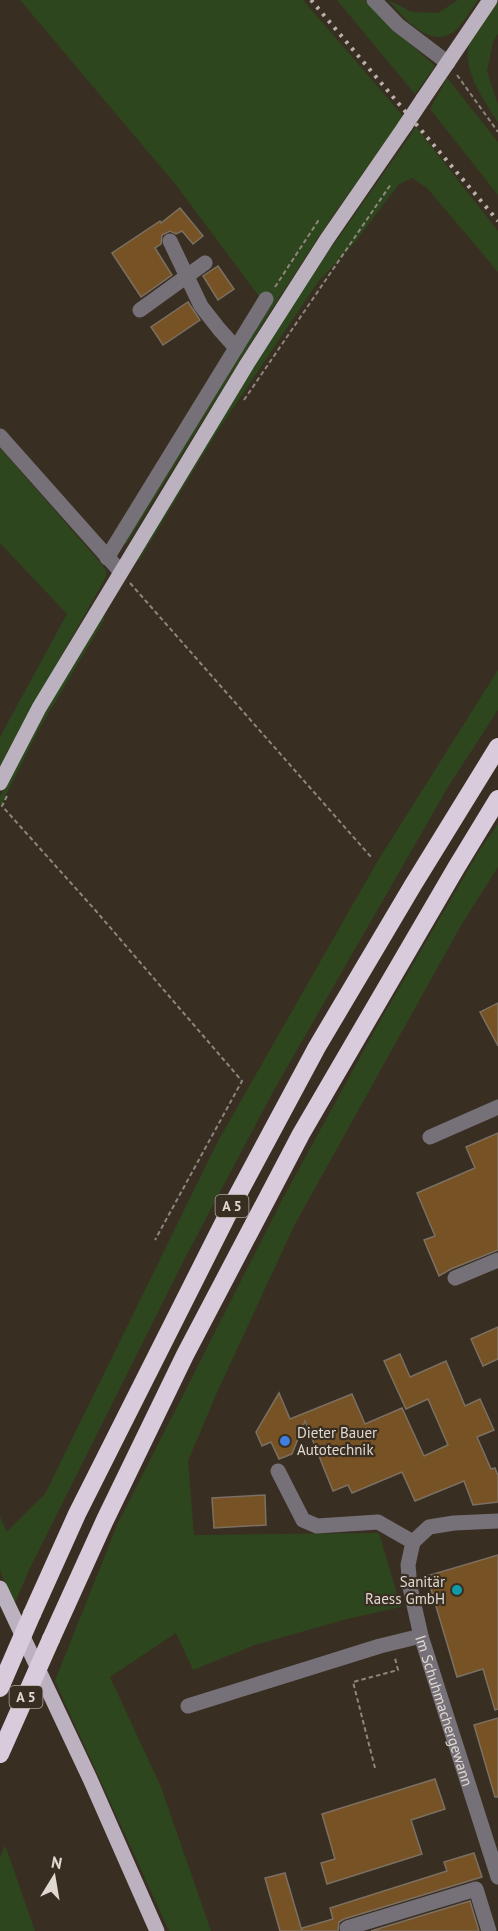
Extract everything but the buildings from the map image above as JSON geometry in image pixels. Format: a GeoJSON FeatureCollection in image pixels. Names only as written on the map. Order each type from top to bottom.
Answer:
{"type":"FeatureCollection","features":[{"type":"Feature","properties":{"kind":"highway","name":"A 5"},"geometry":{"type":"LineString","coordinates":[[0,1688],[77,1515],[235,1200],[312,1057],[413,885],[498,747]]}},
{"type":"Feature","properties":{"kind":"highway","name":"A 5"},"geometry":{"type":"LineString","coordinates":[[0,1754],[105,1520],[185,1355],[301,1134],[498,799]]}},
{"type":"Feature","properties":{"kind":"main road"},"geometry":{"type":"LineString","coordinates":[[3,790],[39,708],[120,571],[327,239],[490,0]]}},
{"type":"Feature","properties":{"kind":"main road"},"geometry":{"type":"LineString","coordinates":[[0,1588],[90,1779],[157,1931]]}},
{"type":"Feature","properties":{"kind":"street"},"geometry":{"type":"LineString","coordinates":[[374,0],[398,25],[448,63]]}},
{"type":"Feature","properties":{"kind":"street"},"geometry":{"type":"LineString","coordinates":[[170,241],[201,306],[236,348]]}},
{"type":"Feature","properties":{"kind":"street"},"geometry":{"type":"LineString","coordinates":[[140,310],[205,263]]}},
{"type":"Feature","properties":{"kind":"street"},"geometry":{"type":"LineString","coordinates":[[107,558],[266,299]]}},
{"type":"Feature","properties":{"kind":"street"},"geometry":{"type":"LineString","coordinates":[[0,436],[120,571]]}},
{"type":"Feature","properties":{"kind":"street"},"geometry":{"type":"LineString","coordinates":[[430,1137],[498,1107]]}},
{"type":"Feature","properties":{"kind":"street"},"geometry":{"type":"LineString","coordinates":[[455,1278],[498,1260]]}},
{"type":"Feature","properties":{"kind":"street"},"geometry":{"type":"LineString","coordinates":[[278,1471],[303,1520],[317,1526],[378,1522],[413,1542],[429,1527],[454,1523],[498,1521]]}},
{"type":"Feature","properties":{"kind":"street","name":"Im Schuhmachergewann"},"geometry":{"type":"LineString","coordinates":[[413,1542],[408,1565],[410,1587],[421,1635],[498,1877]]}},
{"type":"Feature","properties":{"kind":"street"},"geometry":{"type":"LineString","coordinates":[[188,1706],[421,1635]]}},
{"type":"Feature","properties":{"kind":"street"},"geometry":{"type":"LineString","coordinates":[[348,1931],[347,1928],[476,1889],[489,1931]]}},
{"type":"Feature","properties":{"kind":"path"},"geometry":{"type":"LineString","coordinates":[[448,63],[498,132]]}},
{"type":"Feature","properties":{"kind":"path"},"geometry":{"type":"LineString","coordinates":[[242,403],[391,184]]}},
{"type":"Feature","properties":{"kind":"path"},"geometry":{"type":"LineString","coordinates":[[266,299],[320,218]]}},
{"type":"Feature","properties":{"kind":"path"},"geometry":{"type":"LineString","coordinates":[[120,571],[371,857]]}},
{"type":"Feature","properties":{"kind":"path"},"geometry":{"type":"LineString","coordinates":[[3,790],[2,806],[242,1081],[155,1240]]}},
{"type":"Feature","properties":{"kind":"path"},"geometry":{"type":"LineString","coordinates":[[375,1768],[353,1682],[398,1670],[391,1644]]}},
{"type":"Feature","properties":{"kind":"green space"},"geometry":{"type":"Polygon","coordinates":[[[20,0],[303,0],[403,116],[275,304],[127,543],[120,545],[261,299],[176,185],[20,0]]]}},
{"type":"Feature","properties":{"kind":"green space"},"geometry":{"type":"Polygon","coordinates":[[[337,0],[365,0],[435,66],[415,94],[337,0]]]}},
{"type":"Feature","properties":{"kind":"green space"},"geometry":{"type":"Polygon","coordinates":[[[388,0],[412,12],[438,13],[458,0],[478,0],[455,31],[446,36],[436,37],[418,29],[388,0]]]}},
{"type":"Feature","properties":{"kind":"green space"},"geometry":{"type":"Polygon","coordinates":[[[498,2],[498,34],[493,42],[487,71],[498,105],[498,122],[476,85],[468,54],[474,35],[498,2]]]}},
{"type":"Feature","properties":{"kind":"green space"},"geometry":{"type":"Polygon","coordinates":[[[447,78],[498,142],[498,195],[430,109],[447,78]]]}},
{"type":"Feature","properties":{"kind":"green space"},"geometry":{"type":"Polygon","coordinates":[[[416,127],[498,231],[498,272],[427,188],[412,178],[398,185],[356,241],[318,282],[217,432],[140,559],[128,568],[315,268],[416,127]]]}},
{"type":"Feature","properties":{"kind":"green space"},"geometry":{"type":"Polygon","coordinates":[[[0,448],[99,561],[106,570],[106,577],[20,729],[0,769],[0,737],[67,614],[0,543],[0,448]]]}},
{"type":"Feature","properties":{"kind":"green space"},"geometry":{"type":"Polygon","coordinates":[[[115,588],[119,590],[105,613],[104,620],[39,729],[0,807],[0,797],[19,759],[115,588]]]}},
{"type":"Feature","properties":{"kind":"green space"},"geometry":{"type":"Polygon","coordinates":[[[498,670],[498,710],[448,787],[274,1090],[185,1258],[30,1568],[14,1605],[0,1571],[0,1516],[7,1532],[45,1494],[218,1141],[377,862],[498,670]]]}},
{"type":"Feature","properties":{"kind":"green space"},"geometry":{"type":"Polygon","coordinates":[[[498,824],[498,867],[460,927],[294,1226],[188,1461],[194,1535],[379,1533],[401,1607],[347,1619],[255,1645],[193,1670],[176,1633],[110,1677],[161,1787],[211,1931],[169,1931],[55,1681],[117,1525],[283,1198],[381,1019],[479,851],[498,824]]]}},
{"type":"Feature","properties":{"kind":"green space"},"geometry":{"type":"Polygon","coordinates":[[[5,1845],[35,1931],[0,1931],[0,1858],[5,1845]]]}},
{"type":"Feature","properties":{"kind":"railway"},"geometry":{"type":"LineString","coordinates":[[311,0],[498,221]]}},
{"type":"Feature","properties":{"kind":"place","name":"Dieter Bauer Autotechnik"},"geometry":{"type":"Point","coordinates":[285,1441]}},
{"type":"Feature","properties":{"kind":"place","name":"Sanitär Raess GmbH"},"geometry":{"type":"Point","coordinates":[457,1590]}}]}
